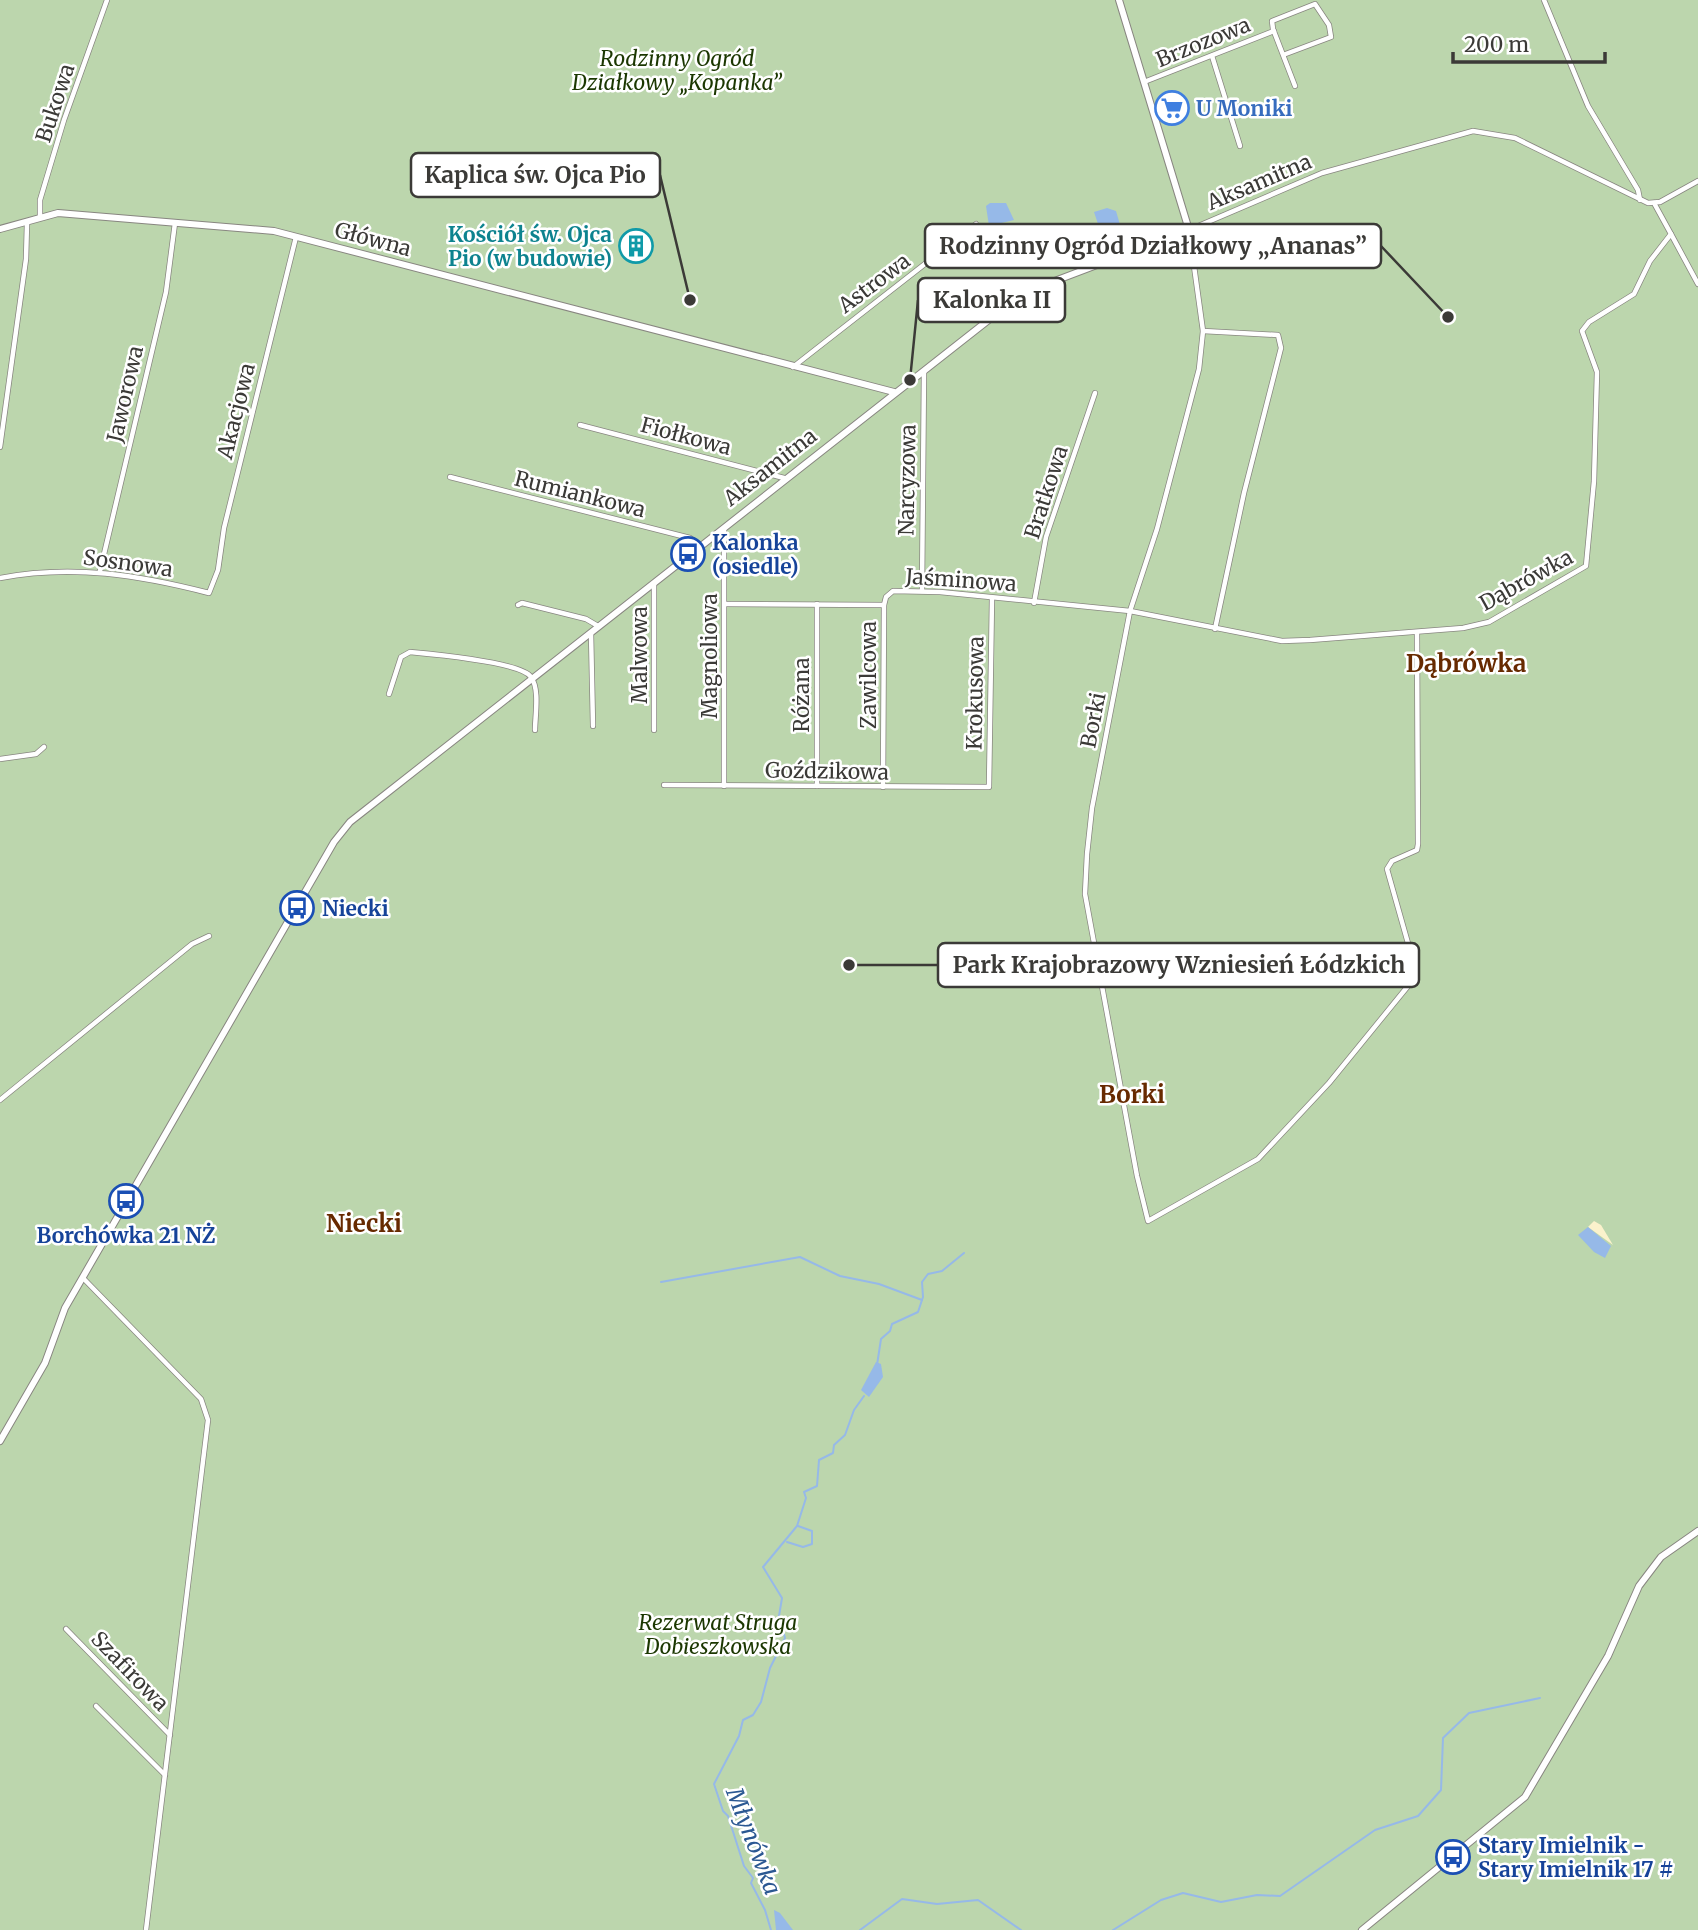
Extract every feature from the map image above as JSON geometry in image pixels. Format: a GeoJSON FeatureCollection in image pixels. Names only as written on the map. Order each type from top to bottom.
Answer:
{"type":"FeatureCollection","features":[{"type":"Feature","properties":{"kind":"street","name":"Bukowa"},"geometry":{"type":"LineString","coordinates":[[40,216],[40,200],[64,120],[107,0]]}},
{"type":"Feature","properties":{"kind":"street"},"geometry":{"type":"LineString","coordinates":[[1119,0],[1189,230]]}},
{"type":"Feature","properties":{"kind":"street"},"geometry":{"type":"LineString","coordinates":[[1544,0],[1588,106],[1638,190],[1640,201]]}},
{"type":"Feature","properties":{"kind":"street","name":"Brzozowa"},"geometry":{"type":"LineString","coordinates":[[1283,55],[1326,39],[1333,33],[1315,4],[1272,21],[1274,31],[1283,55],[1295,86]]}},
{"type":"Feature","properties":{"kind":"street","name":"Brzozowa"},"geometry":{"type":"LineString","coordinates":[[1143,82],[1274,31]]}},
{"type":"Feature","properties":{"kind":"street"},"geometry":{"type":"LineString","coordinates":[[1212,55],[1240,146]]}},
{"type":"Feature","properties":{"kind":"street","name":"Aksamitna"},"geometry":{"type":"LineString","coordinates":[[532,678],[784,478],[1031,289],[1189,230],[1322,173],[1473,131],[1515,138],[1640,201],[1654,203]]}},
{"type":"Feature","properties":{"kind":"street"},"geometry":{"type":"LineString","coordinates":[[1698,181],[1654,203],[1698,284]]}},
{"type":"Feature","properties":{"kind":"street","name":"Główna"},"geometry":{"type":"LineString","coordinates":[[0,229],[27,224],[40,216],[58,213],[250,228],[296,237],[792,368],[895,392]]}},
{"type":"Feature","properties":{"kind":"street","name":"Jaworowa"},"geometry":{"type":"LineString","coordinates":[[100,571],[166,292],[175,223]]}},
{"type":"Feature","properties":{"kind":"street"},"geometry":{"type":"LineString","coordinates":[[0,447],[26,259],[27,224]]}},
{"type":"Feature","properties":{"kind":"street","name":"Astrowa"},"geometry":{"type":"LineString","coordinates":[[792,368],[976,225]]}},
{"type":"Feature","properties":{"kind":"street","name":"Borki"},"geometry":{"type":"LineString","coordinates":[[1189,230],[1203,331],[1197,377],[1130,611],[1092,808],[1085,894],[1137,1176],[1148,1220],[1258,1159],[1329,1083],[1417,975],[1387,869],[1392,861],[1417,850],[1419,844],[1417,633]]}},
{"type":"Feature","properties":{"kind":"street","name":"Dąbrówka"},"geometry":{"type":"LineString","coordinates":[[1034,603],[1130,611],[1282,641],[1417,633],[1489,622],[1586,566],[1594,469],[1597,372],[1583,328],[1634,294],[1650,261],[1671,234]]}},
{"type":"Feature","properties":{"kind":"street","name":"Akacjowa"},"geometry":{"type":"LineString","coordinates":[[209,593],[218,570],[224,528],[296,237]]}},
{"type":"Feature","properties":{"kind":"street"},"geometry":{"type":"LineString","coordinates":[[1203,331],[1278,335],[1281,348],[1244,493],[1215,629]]}},
{"type":"Feature","properties":{"kind":"street","name":"Narcyzowa"},"geometry":{"type":"LineString","coordinates":[[922,591],[924,370]]}},
{"type":"Feature","properties":{"kind":"street","name":"Bratkowa"},"geometry":{"type":"LineString","coordinates":[[1034,603],[1046,537],[1095,393]]}},
{"type":"Feature","properties":{"kind":"street","name":"Fiołkowa"},"geometry":{"type":"LineString","coordinates":[[580,425],[784,478]]}},
{"type":"Feature","properties":{"kind":"street","name":"Rumiankowa"},"geometry":{"type":"LineString","coordinates":[[450,477],[690,538],[700,545]]}},
{"type":"Feature","properties":{"kind":"street","name":"Magnoliowa"},"geometry":{"type":"LineString","coordinates":[[723,527],[724,786]]}},
{"type":"Feature","properties":{"kind":"street","name":"Sosnowa"},"geometry":{"type":"LineString","coordinates":[[0,578],[24,573],[100,571],[147,577],[209,593]]}},
{"type":"Feature","properties":{"kind":"street","name":"Malwowa"},"geometry":{"type":"LineString","coordinates":[[653,582],[654,730]]}},
{"type":"Feature","properties":{"kind":"street","name":"Jaśminowa"},"geometry":{"type":"LineString","coordinates":[[725,604],[884,605],[886,597],[893,591],[922,591],[1034,603]]}},
{"type":"Feature","properties":{"kind":"street","name":"Krokusowa"},"geometry":{"type":"LineString","coordinates":[[989,787],[992,598]]}},
{"type":"Feature","properties":{"kind":"street"},"geometry":{"type":"LineString","coordinates":[[518,605],[522,603],[586,619],[598,626]]}},
{"type":"Feature","properties":{"kind":"street","name":"Różana"},"geometry":{"type":"LineString","coordinates":[[817,604],[817,786]]}},
{"type":"Feature","properties":{"kind":"street","name":"Zawilcowa"},"geometry":{"type":"LineString","coordinates":[[883,787],[884,605]]}},
{"type":"Feature","properties":{"kind":"street"},"geometry":{"type":"LineString","coordinates":[[591,631],[593,726]]}},
{"type":"Feature","properties":{"kind":"street"},"geometry":{"type":"LineString","coordinates":[[389,694],[401,657],[410,652],[482,661],[523,670],[532,678],[535,687],[535,730]]}},
{"type":"Feature","properties":{"kind":"street"},"geometry":{"type":"LineString","coordinates":[[0,1441],[45,1363],[65,1308],[82,1277],[345,827],[532,678]]}},
{"type":"Feature","properties":{"kind":"street"},"geometry":{"type":"LineString","coordinates":[[0,759],[36,754],[44,747]]}},
{"type":"Feature","properties":{"kind":"street","name":"Goździkowa"},"geometry":{"type":"LineString","coordinates":[[664,785],[989,787]]}},
{"type":"Feature","properties":{"kind":"street"},"geometry":{"type":"LineString","coordinates":[[0,1100],[191,944],[209,936]]}},
{"type":"Feature","properties":{"kind":"street"},"geometry":{"type":"LineString","coordinates":[[82,1277],[205,1405],[208,1420],[146,1930]]}},
{"type":"Feature","properties":{"kind":"street"},"geometry":{"type":"LineString","coordinates":[[1362,1930],[1525,1797],[1608,1656],[1639,1586],[1661,1557],[1698,1531]]}},
{"type":"Feature","properties":{"kind":"street","name":"Szafirowa"},"geometry":{"type":"LineString","coordinates":[[66,1629],[171,1736]]}},
{"type":"Feature","properties":{"kind":"street"},"geometry":{"type":"LineString","coordinates":[[96,1706],[166,1775]]}},
{"type":"Feature","properties":{"kind":"green space"},"geometry":{"type":"Polygon","coordinates":[[[0,0],[1698,0],[1698,1930],[0,1930],[0,0]]]}},
{"type":"Feature","properties":{"kind":"sand"},"geometry":{"type":"Polygon","coordinates":[[[1594,1221],[1601,1225],[1613,1245],[1588,1227],[1594,1221]]]}},
{"type":"Feature","properties":{"kind":"water"},"geometry":{"type":"Polygon","coordinates":[[[990,203],[1006,203],[1014,220],[989,226],[986,206],[990,203]]]}},
{"type":"Feature","properties":{"kind":"water"},"geometry":{"type":"Polygon","coordinates":[[[1107,208],[1116,211],[1125,242],[1113,247],[1105,245],[1094,212],[1107,208]]]}},
{"type":"Feature","properties":{"kind":"water"},"geometry":{"type":"Polygon","coordinates":[[[1588,1227],[1611,1246],[1605,1258],[1594,1252],[1578,1235],[1588,1227]]]}},
{"type":"Feature","properties":{"kind":"water"},"geometry":{"type":"Polygon","coordinates":[[[876,1362],[881,1364],[883,1377],[869,1397],[861,1390],[876,1362]]]}},
{"type":"Feature","properties":{"kind":"water"},"geometry":{"type":"Polygon","coordinates":[[[774,1910],[780,1913],[793,1930],[776,1930],[774,1910]]]}},
{"type":"Feature","properties":{"kind":"waterway","name":"Młynówka"},"geometry":{"type":"LineString","coordinates":[[877,1365],[881,1339],[890,1331],[892,1324],[918,1312],[923,1297],[922,1282],[928,1274],[942,1271],[964,1253]]}},
{"type":"Feature","properties":{"kind":"waterway"},"geometry":{"type":"LineString","coordinates":[[661,1282],[800,1257],[840,1276],[879,1284],[922,1300]]}},
{"type":"Feature","properties":{"kind":"waterway","name":"Młynówka"},"geometry":{"type":"LineString","coordinates":[[771,1930],[765,1910],[751,1883],[753,1878],[744,1866],[728,1816],[723,1811],[714,1784],[739,1736],[743,1720],[753,1715],[761,1702],[770,1668],[785,1638],[779,1616],[782,1598],[763,1567],[797,1526],[806,1498],[804,1492],[817,1486],[819,1460],[833,1453],[834,1445],[845,1435],[854,1410],[864,1396]]}},
{"type":"Feature","properties":{"kind":"waterway","name":"Młynówka"},"geometry":{"type":"LineString","coordinates":[[787,1542],[803,1547],[812,1544],[812,1531],[798,1526]]}},
{"type":"Feature","properties":{"kind":"waterway"},"geometry":{"type":"LineString","coordinates":[[1113,1930],[1161,1900],[1183,1893],[1221,1902],[1257,1895],[1280,1896],[1375,1830],[1418,1816],[1441,1790],[1443,1738],[1469,1713],[1540,1698]]}},
{"type":"Feature","properties":{"kind":"waterway"},"geometry":{"type":"LineString","coordinates":[[860,1930],[902,1899],[937,1904],[978,1900],[1021,1930]]}},
{"type":"Feature","properties":{"kind":"place","name":"U Moniki"},"geometry":{"type":"Point","coordinates":[1172,108]}},
{"type":"Feature","properties":{"kind":"place","name":"Kościół św. Ojca Pio (w budowie)"},"geometry":{"type":"Point","coordinates":[636,246]}},
{"type":"Feature","properties":{"kind":"place","name":"Kaplica św. Ojca Pio"},"geometry":{"type":"Point","coordinates":[690,300]}},
{"type":"Feature","properties":{"kind":"place","name":"Rodzinny Ogród Działkowy „Ananas”"},"geometry":{"type":"Point","coordinates":[1448,317]}},
{"type":"Feature","properties":{"kind":"place","name":"Kalonka II"},"geometry":{"type":"Point","coordinates":[910,380]}},
{"type":"Feature","properties":{"kind":"place","name":"Kalonka (osiedle)"},"geometry":{"type":"Point","coordinates":[688,554]}},
{"type":"Feature","properties":{"kind":"place","name":"Niecki"},"geometry":{"type":"Point","coordinates":[297,908]}},
{"type":"Feature","properties":{"kind":"place","name":"Park Krajobrazowy Wzniesień Łódzkich"},"geometry":{"type":"Point","coordinates":[849,965]}},
{"type":"Feature","properties":{"kind":"place","name":"Borchówka 21 NŻ"},"geometry":{"type":"Point","coordinates":[126,1201]}},
{"type":"Feature","properties":{"kind":"place","name":"Stary Imielnik - Stary Imielnik 17 #"},"geometry":{"type":"Point","coordinates":[1453,1857]}},
{"type":"Feature","properties":{"kind":"district","name":"Dąbrówka"},"geometry":{"type":"Point","coordinates":[1466,663]}},
{"type":"Feature","properties":{"kind":"district","name":"Borki"},"geometry":{"type":"Point","coordinates":[1132,1094]}},
{"type":"Feature","properties":{"kind":"district","name":"Niecki"},"geometry":{"type":"Point","coordinates":[364,1223]}},
{"type":"Feature","properties":{"kind":"park label","name":"Rodzinny Ogród Działkowy „Kopanka”"},"geometry":{"type":"Point","coordinates":[677,70]}},
{"type":"Feature","properties":{"kind":"park label","name":"Rezerwat Struga Dobieszkowska"},"geometry":{"type":"Point","coordinates":[718,1634]}}]}
